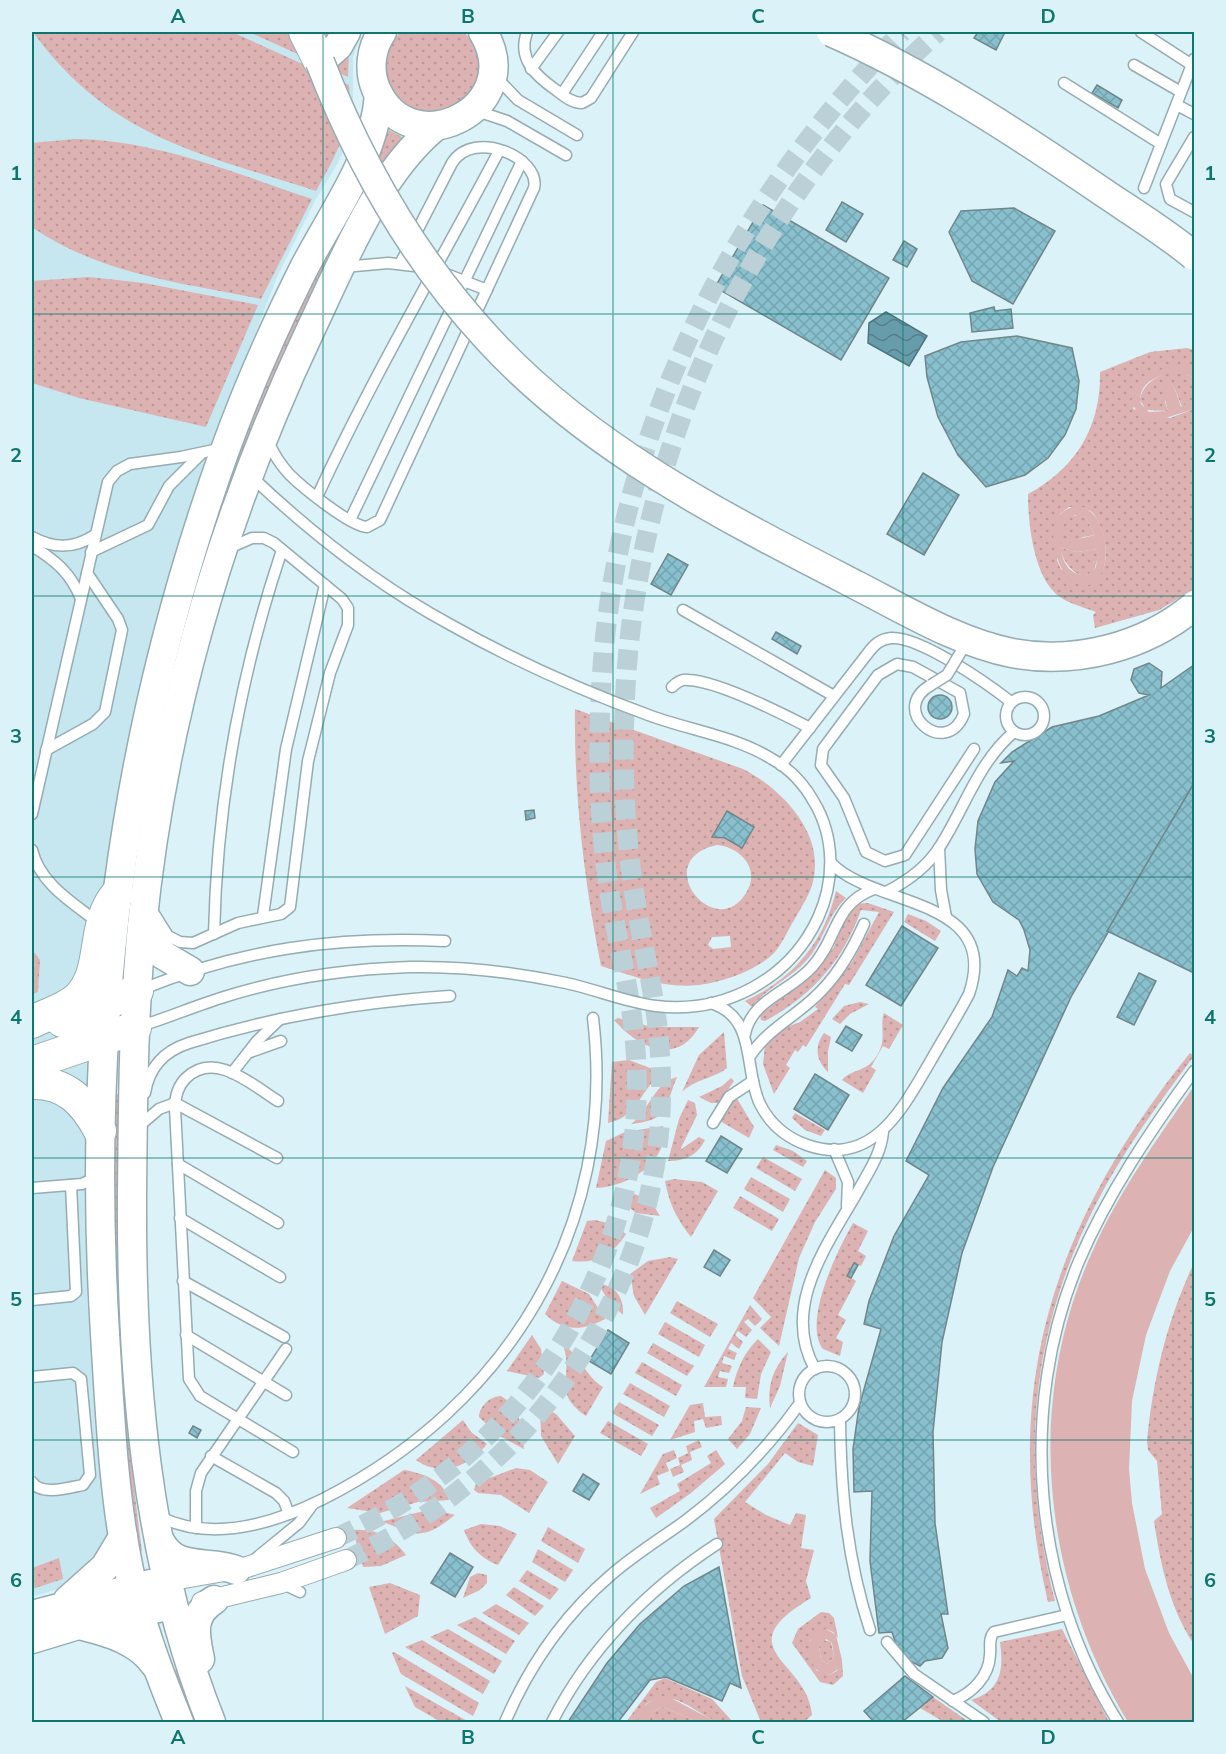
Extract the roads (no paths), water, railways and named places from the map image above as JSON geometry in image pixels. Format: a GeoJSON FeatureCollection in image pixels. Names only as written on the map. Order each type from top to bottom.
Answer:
{"type":"FeatureCollection","features":[{"type":"Feature","properties":{"kind":"main road"},"geometry":{"type":"LineString","coordinates":[[305,32],[320,62]]}},
{"type":"Feature","properties":{"kind":"main road"},"geometry":{"type":"LineString","coordinates":[[32,1022],[63,1008],[83,992],[94,968],[100,924],[106,908],[131,896]]}},
{"type":"Feature","properties":{"kind":"main road"},"geometry":{"type":"LineString","coordinates":[[32,1032],[137,991]]}},
{"type":"Feature","properties":{"kind":"main road"},"geometry":{"type":"LineString","coordinates":[[32,1063],[135,1028]]}},
{"type":"Feature","properties":{"kind":"main road"},"geometry":{"type":"LineString","coordinates":[[32,1083],[52,1085],[70,1092],[91,1113],[100,1131]]}},
{"type":"Feature","properties":{"kind":"street"},"geometry":{"type":"LineString","coordinates":[[346,32],[333,52],[320,62],[358,150],[406,233],[464,312],[537,387],[590,431],[648,471],[802,557],[968,640],[1014,653],[1048,656],[1083,654],[1127,644],[1149,635],[1194,606]]}},
{"type":"Feature","properties":{"kind":"street"},"geometry":{"type":"LineString","coordinates":[[382,32],[372,58],[371,71],[379,95],[385,104],[403,118],[424,126],[436,126],[456,121],[473,110],[487,94],[493,74],[492,50],[486,34]]}},
{"type":"Feature","properties":{"kind":"street"},"geometry":{"type":"LineString","coordinates":[[831,32],[888,60],[972,107],[1066,167],[1194,254]]}},
{"type":"Feature","properties":{"kind":"street"},"geometry":{"type":"LineString","coordinates":[[190,971],[163,955],[142,927],[131,896],[130,795],[144,725],[214,450],[252,381],[286,304],[365,157],[375,126],[379,95]]}},
{"type":"Feature","properties":{"kind":"street"},"geometry":{"type":"LineString","coordinates":[[179,1722],[157,1667],[136,1600],[97,1418],[99,1176],[104,1004],[131,896],[159,805],[177,713],[221,552],[249,474],[265,432],[340,268],[391,173],[411,147],[436,126]]}},
{"type":"Feature","properties":{"kind":"street"},"geometry":{"type":"LineString","coordinates":[[142,927],[135,1028],[132,1167],[136,1341],[158,1528],[170,1594],[198,1688],[212,1722]]}},
{"type":"Feature","properties":{"kind":"street"},"geometry":{"type":"LineString","coordinates":[[158,1528],[164,1550],[180,1561],[195,1565],[242,1569]]}},
{"type":"Feature","properties":{"kind":"street"},"geometry":{"type":"LineString","coordinates":[[32,1639],[100,1572],[123,1537]]}},
{"type":"Feature","properties":{"kind":"street"},"geometry":{"type":"LineString","coordinates":[[56,1616],[170,1594],[336,1538]]}},
{"type":"Feature","properties":{"kind":"street"},"geometry":{"type":"LineString","coordinates":[[198,1688],[200,1665],[195,1635],[196,1622],[202,1608],[214,1600],[281,1583],[346,1560]]}},
{"type":"Feature","properties":{"kind":"street"},"geometry":{"type":"LineString","coordinates":[[170,1594],[214,1600]]}},
{"type":"Feature","properties":{"kind":"street"},"geometry":{"type":"LineString","coordinates":[[56,1616],[124,1639],[142,1651],[157,1667]]}},
{"type":"Feature","properties":{"kind":"lane"},"geometry":{"type":"LineString","coordinates":[[527,32],[525,53],[531,69],[562,94],[578,103],[588,100],[633,32]]}},
{"type":"Feature","properties":{"kind":"lane"},"geometry":{"type":"LineString","coordinates":[[531,69],[558,32]]}},
{"type":"Feature","properties":{"kind":"lane"},"geometry":{"type":"LineString","coordinates":[[562,94],[603,32]]}},
{"type":"Feature","properties":{"kind":"lane"},"geometry":{"type":"LineString","coordinates":[[1141,32],[1193,62],[1144,188]]}},
{"type":"Feature","properties":{"kind":"lane"},"geometry":{"type":"LineString","coordinates":[[1134,65],[1182,92]]}},
{"type":"Feature","properties":{"kind":"lane"},"geometry":{"type":"LineString","coordinates":[[493,74],[518,100],[577,135]]}},
{"type":"Feature","properties":{"kind":"lane"},"geometry":{"type":"LineString","coordinates":[[1064,83],[1161,144]]}},
{"type":"Feature","properties":{"kind":"lane"},"geometry":{"type":"LineString","coordinates":[[1177,105],[1194,114]]}},
{"type":"Feature","properties":{"kind":"lane"},"geometry":{"type":"LineString","coordinates":[[473,110],[507,121],[566,154]]}},
{"type":"Feature","properties":{"kind":"lane"},"geometry":{"type":"LineString","coordinates":[[1194,137],[1166,184],[1170,199],[1194,212]]}},
{"type":"Feature","properties":{"kind":"lane"},"geometry":{"type":"LineString","coordinates":[[265,432],[282,466],[317,497],[358,525],[368,527],[380,520],[534,188],[534,172],[522,161],[499,151],[479,146],[466,149],[455,157],[400,264]]}},
{"type":"Feature","properties":{"kind":"lane"},"geometry":{"type":"LineString","coordinates":[[317,497],[372,382],[436,270],[499,151]]}},
{"type":"Feature","properties":{"kind":"lane"},"geometry":{"type":"LineString","coordinates":[[350,520],[522,161]]}},
{"type":"Feature","properties":{"kind":"lane"},"geometry":{"type":"LineString","coordinates":[[340,268],[376,263],[400,264],[436,270],[487,290]]}},
{"type":"Feature","properties":{"kind":"lane"},"geometry":{"type":"LineString","coordinates":[[32,814],[106,488],[117,471],[130,464],[214,450]]}},
{"type":"Feature","properties":{"kind":"lane"},"geometry":{"type":"LineString","coordinates":[[92,552],[148,525],[169,486],[190,463],[214,450]]}},
{"type":"Feature","properties":{"kind":"lane"},"geometry":{"type":"LineString","coordinates":[[135,1028],[262,986],[337,972],[394,968],[452,968],[528,975],[657,1006],[711,1004],[762,983],[791,958],[808,936],[822,910],[828,892],[831,863],[828,835],[818,808],[802,784],[781,765],[750,748],[685,728],[580,688],[452,626],[345,557],[249,474]]}},
{"type":"Feature","properties":{"kind":"lane"},"geometry":{"type":"LineString","coordinates":[[32,537],[45,544],[62,546],[80,543],[95,535]]}},
{"type":"Feature","properties":{"kind":"lane"},"geometry":{"type":"LineString","coordinates":[[131,896],[174,939],[193,943],[238,923],[286,911],[293,902],[296,850],[308,761],[324,695],[349,620],[345,603],[269,540],[258,537],[247,539],[221,552]]}},
{"type":"Feature","properties":{"kind":"lane"},"geometry":{"type":"LineString","coordinates":[[32,546],[59,564],[72,580],[81,599]]}},
{"type":"Feature","properties":{"kind":"lane"},"geometry":{"type":"LineString","coordinates":[[214,934],[218,836],[231,738],[253,643],[282,550]]}},
{"type":"Feature","properties":{"kind":"lane"},"geometry":{"type":"LineString","coordinates":[[46,750],[93,724],[102,717],[107,707],[122,630],[118,619],[87,573]]}},
{"type":"Feature","properties":{"kind":"lane"},"geometry":{"type":"LineString","coordinates":[[263,916],[286,749],[325,585]]}},
{"type":"Feature","properties":{"kind":"lane"},"geometry":{"type":"LineString","coordinates":[[683,610],[834,696]]}},
{"type":"Feature","properties":{"kind":"lane"},"geometry":{"type":"LineString","coordinates":[[781,765],[872,647],[878,642],[892,638],[925,649],[952,663],[1011,702]]}},
{"type":"Feature","properties":{"kind":"lane"},"geometry":{"type":"LineString","coordinates":[[968,640],[946,675],[931,685],[916,700],[915,707],[923,727],[937,733],[957,727],[965,707],[960,693],[913,667],[897,664],[878,675],[823,749],[820,760],[851,812],[863,846],[878,860],[892,861],[905,855],[974,749]]}},
{"type":"Feature","properties":{"kind":"lane"},"geometry":{"type":"LineString","coordinates":[[672,687],[681,681],[692,680],[742,697],[810,728]]}},
{"type":"Feature","properties":{"kind":"lane"},"geometry":{"type":"LineString","coordinates":[[1021,697],[1032,698],[1041,706],[1044,716],[1036,731],[1025,735],[1014,732],[1006,717],[1011,702],[1021,697]]}},
{"type":"Feature","properties":{"kind":"lane"},"geometry":{"type":"LineString","coordinates":[[886,892],[915,873],[939,848],[988,759],[1014,732]]}},
{"type":"Feature","properties":{"kind":"lane"},"geometry":{"type":"LineString","coordinates":[[941,800],[958,813]]}},
{"type":"Feature","properties":{"kind":"lane"},"geometry":{"type":"LineString","coordinates":[[939,848],[941,890],[946,917]]}},
{"type":"Feature","properties":{"kind":"lane"},"geometry":{"type":"LineString","coordinates":[[32,850],[37,865],[49,883],[100,924]]}},
{"type":"Feature","properties":{"kind":"lane"},"geometry":{"type":"LineString","coordinates":[[711,1004],[731,1015],[745,1034],[753,1081],[765,1113],[779,1129],[805,1144],[834,1149],[865,1142],[883,1132],[902,1108],[964,1004],[972,984],[972,952],[963,933],[946,917],[919,903],[850,880],[831,863]]}},
{"type":"Feature","properties":{"kind":"lane"},"geometry":{"type":"LineString","coordinates":[[745,1034],[749,1019],[758,1007],[795,984],[814,965],[849,904],[874,889]]}},
{"type":"Feature","properties":{"kind":"lane"},"geometry":{"type":"LineString","coordinates":[[750,1056],[766,1035],[816,997],[828,984],[849,955],[864,924]]}},
{"type":"Feature","properties":{"kind":"lane"},"geometry":{"type":"LineString","coordinates":[[137,991],[190,971],[261,952],[325,942],[371,939],[445,941]]}},
{"type":"Feature","properties":{"kind":"lane"},"geometry":{"type":"LineString","coordinates":[[132,1167],[141,1144],[145,1121],[145,1094],[150,1074],[155,1065],[170,1051],[218,1034],[280,1018],[373,1001],[450,996]]}},
{"type":"Feature","properties":{"kind":"lane"},"geometry":{"type":"LineString","coordinates":[[232,1072],[280,1018]]}},
{"type":"Feature","properties":{"kind":"lane"},"geometry":{"type":"LineString","coordinates":[[158,1528],[174,1523],[196,1528],[253,1526],[313,1504],[383,1464],[429,1431],[455,1408],[501,1357],[538,1299],[567,1237],[586,1171],[595,1104],[592,1018]]}},
{"type":"Feature","properties":{"kind":"lane"},"geometry":{"type":"LineString","coordinates":[[247,1053],[281,1041]]}},
{"type":"Feature","properties":{"kind":"lane"},"geometry":{"type":"LineString","coordinates":[[278,1101],[232,1072],[209,1067],[194,1072],[183,1082],[175,1103],[188,1373],[195,1392],[293,1452]]}},
{"type":"Feature","properties":{"kind":"lane"},"geometry":{"type":"LineString","coordinates":[[1118,1722],[1093,1678],[1067,1615],[1051,1552],[1042,1466],[1046,1390],[1058,1326],[1078,1263],[1107,1203],[1194,1071]]}},
{"type":"Feature","properties":{"kind":"lane"},"geometry":{"type":"LineString","coordinates":[[713,1123],[729,1097],[753,1081]]}},
{"type":"Feature","properties":{"kind":"lane"},"geometry":{"type":"LineString","coordinates":[[145,1121],[159,1109],[175,1103],[277,1158]]}},
{"type":"Feature","properties":{"kind":"lane"},"geometry":{"type":"LineString","coordinates":[[815,1369],[802,1340],[803,1308],[818,1263],[879,1155],[883,1132]]}},
{"type":"Feature","properties":{"kind":"lane"},"geometry":{"type":"LineString","coordinates":[[834,1149],[848,1182],[846,1212]]}},
{"type":"Feature","properties":{"kind":"lane"},"geometry":{"type":"LineString","coordinates":[[178,1164],[279,1223]]}},
{"type":"Feature","properties":{"kind":"lane"},"geometry":{"type":"LineString","coordinates":[[32,1188],[87,1183],[99,1176]]}},
{"type":"Feature","properties":{"kind":"lane"},"geometry":{"type":"LineString","coordinates":[[32,1300],[72,1296],[76,1292],[71,1185]]}},
{"type":"Feature","properties":{"kind":"lane"},"geometry":{"type":"LineString","coordinates":[[180,1218],[279,1277]]}},
{"type":"Feature","properties":{"kind":"lane"},"geometry":{"type":"LineString","coordinates":[[183,1281],[284,1337]]}},
{"type":"Feature","properties":{"kind":"lane"},"geometry":{"type":"LineString","coordinates":[[186,1335],[286,1395]]}},
{"type":"Feature","properties":{"kind":"lane"},"geometry":{"type":"LineString","coordinates":[[196,1528],[196,1491],[201,1473],[286,1349]]}},
{"type":"Feature","properties":{"kind":"lane"},"geometry":{"type":"LineString","coordinates":[[835,1367],[848,1374],[852,1380],[855,1388],[855,1403],[852,1410],[840,1420],[824,1423],[816,1420],[809,1416],[800,1403],[800,1387],[808,1373],[815,1369],[835,1367]]}},
{"type":"Feature","properties":{"kind":"lane"},"geometry":{"type":"LineString","coordinates":[[32,1377],[69,1373],[79,1376],[97,1418],[90,1475],[87,1482],[44,1490],[36,1488],[32,1482]]}},
{"type":"Feature","properties":{"kind":"lane"},"geometry":{"type":"LineString","coordinates":[[505,1722],[518,1693],[549,1642],[589,1596],[634,1556],[686,1520],[736,1478],[781,1430],[800,1403]]}},
{"type":"Feature","properties":{"kind":"lane"},"geometry":{"type":"LineString","coordinates":[[840,1420],[841,1486],[845,1527],[856,1584],[870,1630]]}},
{"type":"Feature","properties":{"kind":"lane"},"geometry":{"type":"LineString","coordinates":[[211,1456],[276,1493],[285,1501],[289,1514]]}},
{"type":"Feature","properties":{"kind":"lane"},"geometry":{"type":"LineString","coordinates":[[242,1569],[299,1523],[313,1504]]}},
{"type":"Feature","properties":{"kind":"lane"},"geometry":{"type":"LineString","coordinates":[[552,1722],[574,1683],[628,1616],[670,1577],[717,1544]]}},
{"type":"Feature","properties":{"kind":"lane"},"geometry":{"type":"LineString","coordinates":[[281,1583],[300,1592]]}},
{"type":"Feature","properties":{"kind":"lane"},"geometry":{"type":"LineString","coordinates":[[952,1701],[969,1692],[981,1680],[988,1663],[990,1638],[994,1632],[1067,1615]]}},
{"type":"Feature","properties":{"kind":"lane"},"geometry":{"type":"LineString","coordinates":[[887,1642],[914,1674],[984,1722]]}},
{"type":"Feature","properties":{"kind":"water"},"geometry":{"type":"Polygon","coordinates":[[[886,312],[927,336],[909,366],[868,343],[869,323],[886,312]]]}},
{"type":"Feature","properties":{"kind":"tunnel"},"geometry":{"type":"LineString","coordinates":[[336,1538],[386,1513],[433,1482],[480,1443],[522,1398],[558,1349],[588,1295],[611,1238],[627,1179],[636,1118],[636,1057],[629,996],[606,865],[599,741],[604,647],[617,560],[637,475],[665,393],[700,314],[742,237],[789,165],[843,96],[902,32]]}},
{"type":"Feature","properties":{"kind":"tunnel"},"geometry":{"type":"LineString","coordinates":[[346,1560],[416,1521],[479,1474],[535,1418],[581,1356],[618,1287],[645,1214],[659,1136],[658,1034],[631,867],[624,771],[625,698],[634,604],[652,512],[680,422],[716,334],[760,251],[812,172],[872,99],[938,32]]}}]}
